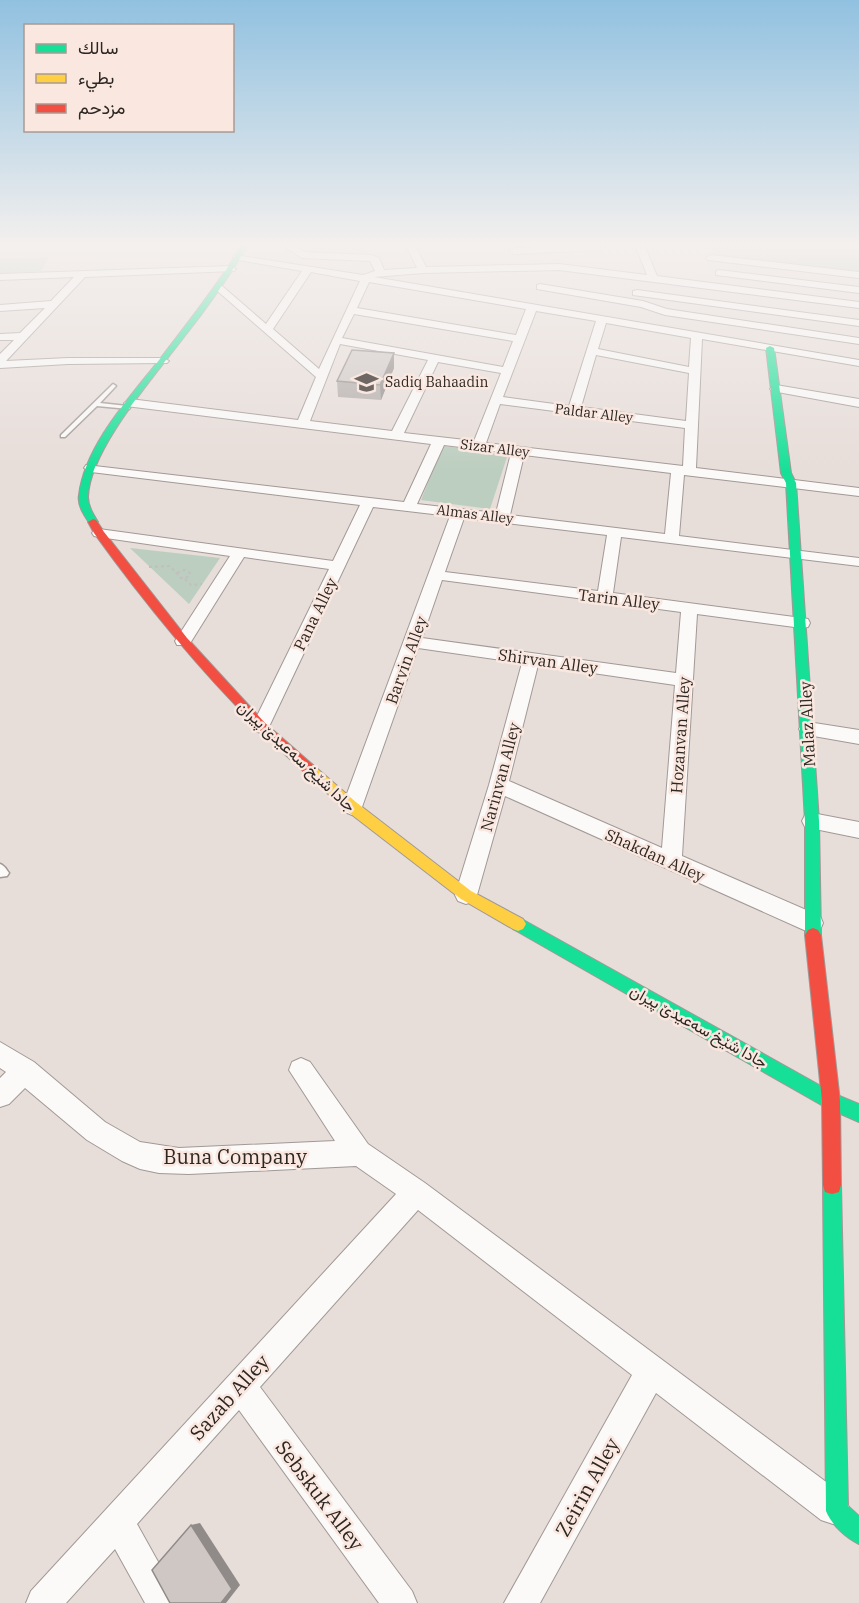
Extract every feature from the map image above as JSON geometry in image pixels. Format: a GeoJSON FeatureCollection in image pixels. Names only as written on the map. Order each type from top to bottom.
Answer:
{"type":"FeatureCollection","features":[{"type":"Feature","properties":{"kind":"street"},"geometry":{"type":"LineString","coordinates":[[0,363],[37,322]]}},
{"type":"Feature","properties":{"kind":"street","name":"جادا شێخ سەعیدێ پیران"},"geometry":{"type":"LineString","coordinates":[[193,322],[129,405],[101,447],[91,468],[83,494],[85,507],[99,533],[183,641],[261,726],[352,807],[466,895],[831,1101],[859,1113]]}},
{"type":"Feature","properties":{"kind":"street"},"geometry":{"type":"LineString","coordinates":[[259,322],[322,376]]}},
{"type":"Feature","properties":{"kind":"street"},"geometry":{"type":"LineString","coordinates":[[268,329],[273,322]]}},
{"type":"Feature","properties":{"kind":"street"},"geometry":{"type":"LineString","coordinates":[[303,424],[344,322]]}},
{"type":"Feature","properties":{"kind":"street"},"geometry":{"type":"LineString","coordinates":[[419,322],[520,339]]}},
{"type":"Feature","properties":{"kind":"street"},"geometry":{"type":"LineString","coordinates":[[478,446],[520,339],[523,322]]}},
{"type":"Feature","properties":{"kind":"street"},"geometry":{"type":"LineString","coordinates":[[574,410],[601,322]]}},
{"type":"Feature","properties":{"kind":"street"},"geometry":{"type":"LineString","coordinates":[[618,322],[859,363]]}},
{"type":"Feature","properties":{"kind":"street"},"geometry":{"type":"LineString","coordinates":[[654,328],[658,322]]}},
{"type":"Feature","properties":{"kind":"street"},"geometry":{"type":"LineString","coordinates":[[730,322],[859,341]]}},
{"type":"Feature","properties":{"kind":"street"},"geometry":{"type":"LineString","coordinates":[[765,327],[767,322]]}},
{"type":"Feature","properties":{"kind":"street"},"geometry":{"type":"LineString","coordinates":[[802,322],[801,332],[806,354]]}},
{"type":"Feature","properties":{"kind":"street"},"geometry":{"type":"LineString","coordinates":[[672,538],[691,425],[697,335]]}},
{"type":"Feature","properties":{"kind":"street"},"geometry":{"type":"LineString","coordinates":[[0,337],[24,336]]}},
{"type":"Feature","properties":{"kind":"street"},"geometry":{"type":"LineString","coordinates":[[336,340],[508,371]]}},
{"type":"Feature","properties":{"kind":"street","name":"Malaz Alley"},"geometry":{"type":"LineString","coordinates":[[770,348],[786,474],[791,483],[808,729],[812,821],[812,923],[831,1101],[837,1511]]}},
{"type":"Feature","properties":{"kind":"street"},"geometry":{"type":"LineString","coordinates":[[592,351],[694,371]]}},
{"type":"Feature","properties":{"kind":"street"},"geometry":{"type":"LineString","coordinates":[[396,436],[434,358]]}},
{"type":"Feature","properties":{"kind":"street"},"geometry":{"type":"LineString","coordinates":[[0,363],[163,362]]}},
{"type":"Feature","properties":{"kind":"street"},"geometry":{"type":"LineString","coordinates":[[776,389],[859,403]]}},
{"type":"Feature","properties":{"kind":"street","name":"Paldar Alley"},"geometry":{"type":"LineString","coordinates":[[496,400],[691,425]]}},
{"type":"Feature","properties":{"kind":"street","name":"Sizar Alley"},"geometry":{"type":"LineString","coordinates":[[129,405],[859,492]]}},
{"type":"Feature","properties":{"kind":"street"},"geometry":{"type":"LineString","coordinates":[[409,506],[439,441]]}},
{"type":"Feature","properties":{"kind":"street"},"geometry":{"type":"LineString","coordinates":[[502,517],[518,451]]}},
{"type":"Feature","properties":{"kind":"street","name":"Almas Alley"},"geometry":{"type":"LineString","coordinates":[[91,468],[859,562]]}},
{"type":"Feature","properties":{"kind":"street","name":"Pana Alley"},"geometry":{"type":"LineString","coordinates":[[261,726],[369,501]]}},
{"type":"Feature","properties":{"kind":"street","name":"Barvin Alley"},"geometry":{"type":"LineString","coordinates":[[352,807],[459,512]]}},
{"type":"Feature","properties":{"kind":"street"},"geometry":{"type":"LineString","coordinates":[[605,597],[615,531]]}},
{"type":"Feature","properties":{"kind":"street"},"geometry":{"type":"LineString","coordinates":[[99,533],[338,566]]}},
{"type":"Feature","properties":{"kind":"street"},"geometry":{"type":"LineString","coordinates":[[183,641],[240,552]]}},
{"type":"Feature","properties":{"kind":"street","name":"Tarin Alley"},"geometry":{"type":"LineString","coordinates":[[436,575],[802,623]]}},
{"type":"Feature","properties":{"kind":"street","name":"Hozanvan Alley"},"geometry":{"type":"LineString","coordinates":[[671,862],[689,608]]}},
{"type":"Feature","properties":{"kind":"street","name":"Shirvan Alley"},"geometry":{"type":"LineString","coordinates":[[412,642],[684,680]]}},
{"type":"Feature","properties":{"kind":"street","name":"Narinvan Alley"},"geometry":{"type":"LineString","coordinates":[[466,895],[499,784],[531,659]]}},
{"type":"Feature","properties":{"kind":"street"},"geometry":{"type":"LineString","coordinates":[[808,729],[859,737]]}},
{"type":"Feature","properties":{"kind":"street","name":"Shakdan Alley"},"geometry":{"type":"LineString","coordinates":[[499,784],[812,923]]}},
{"type":"Feature","properties":{"kind":"street"},"geometry":{"type":"LineString","coordinates":[[812,821],[859,830]]}},
{"type":"Feature","properties":{"kind":"street","name":"Buna Company"},"geometry":{"type":"LineString","coordinates":[[0,1054],[25,1071],[90,1127],[133,1154],[172,1161],[249,1160],[359,1153]]}},
{"type":"Feature","properties":{"kind":"street"},"geometry":{"type":"LineString","coordinates":[[301,1070],[359,1153],[416,1192],[652,1370],[837,1511],[859,1532]]}},
{"type":"Feature","properties":{"kind":"street"},"geometry":{"type":"LineString","coordinates":[[0,1095],[25,1071]]}},
{"type":"Feature","properties":{"kind":"street","name":"Sazab Alley"},"geometry":{"type":"LineString","coordinates":[[43,1603],[416,1192]]}},
{"type":"Feature","properties":{"kind":"street","name":"Zeirin Alley"},"geometry":{"type":"LineString","coordinates":[[521,1603],[652,1370]]}},
{"type":"Feature","properties":{"kind":"street","name":"Sebskuk Alley"},"geometry":{"type":"LineString","coordinates":[[240,1386],[400,1603]]}},
{"type":"Feature","properties":{"kind":"street"},"geometry":{"type":"LineString","coordinates":[[117,1521],[164,1603]]}},
{"type":"Feature","properties":{"kind":"lane"},"geometry":{"type":"LineString","coordinates":[[63,436],[113,386]]}},
{"type":"Feature","properties":{"kind":"lane"},"geometry":{"type":"LineString","coordinates":[[95,404],[129,405]]}},
{"type":"Feature","properties":{"kind":"path"},"geometry":{"type":"LineString","coordinates":[[170,566],[173,560]]}},
{"type":"Feature","properties":{"kind":"path"},"geometry":{"type":"LineString","coordinates":[[149,567],[170,566],[177,573]]}},
{"type":"Feature","properties":{"kind":"green space"},"geometry":{"type":"Polygon","coordinates":[[[443,446],[508,454],[490,509],[421,500],[443,446]]]}},
{"type":"Feature","properties":{"kind":"green space"},"geometry":{"type":"Polygon","coordinates":[[[130,548],[220,558],[189,604],[130,548]]]}},
{"type":"Feature","properties":{"kind":"building"},"geometry":{"type":"Polygon","coordinates":[[[352,350],[394,353],[380,385],[337,381],[352,350]]]}},
{"type":"Feature","properties":{"kind":"building"},"geometry":{"type":"Polygon","coordinates":[[[191,1525],[232,1589],[221,1603],[170,1603],[152,1570],[191,1525]]]}},
{"type":"Feature","properties":{"kind":"traffic: fast"},"geometry":{"type":"LineString","coordinates":[[93,522],[83,496],[97,456],[128,405],[193,322]]}},
{"type":"Feature","properties":{"kind":"traffic: fast"},"geometry":{"type":"LineString","coordinates":[[770,348],[786,473],[791,483],[812,821],[813,935]]}},
{"type":"Feature","properties":{"kind":"traffic: fast"},"geometry":{"type":"LineString","coordinates":[[518,924],[831,1101],[859,1113]]}},
{"type":"Feature","properties":{"kind":"traffic: fast"},"geometry":{"type":"LineString","coordinates":[[832,1185],[837,1511],[859,1532]]}},
{"type":"Feature","properties":{"kind":"traffic: slow"},"geometry":{"type":"LineString","coordinates":[[308,768],[352,807],[466,895],[518,924]]}},
{"type":"Feature","properties":{"kind":"traffic: jam"},"geometry":{"type":"LineString","coordinates":[[93,522],[99,533],[183,641],[261,726],[308,768]]}},
{"type":"Feature","properties":{"kind":"traffic: jam"},"geometry":{"type":"LineString","coordinates":[[813,935],[831,1101],[832,1185]]}},
{"type":"Feature","properties":{"kind":"place","name":"Sadiq Bahaadin"},"geometry":{"type":"Point","coordinates":[367,382]}}]}
